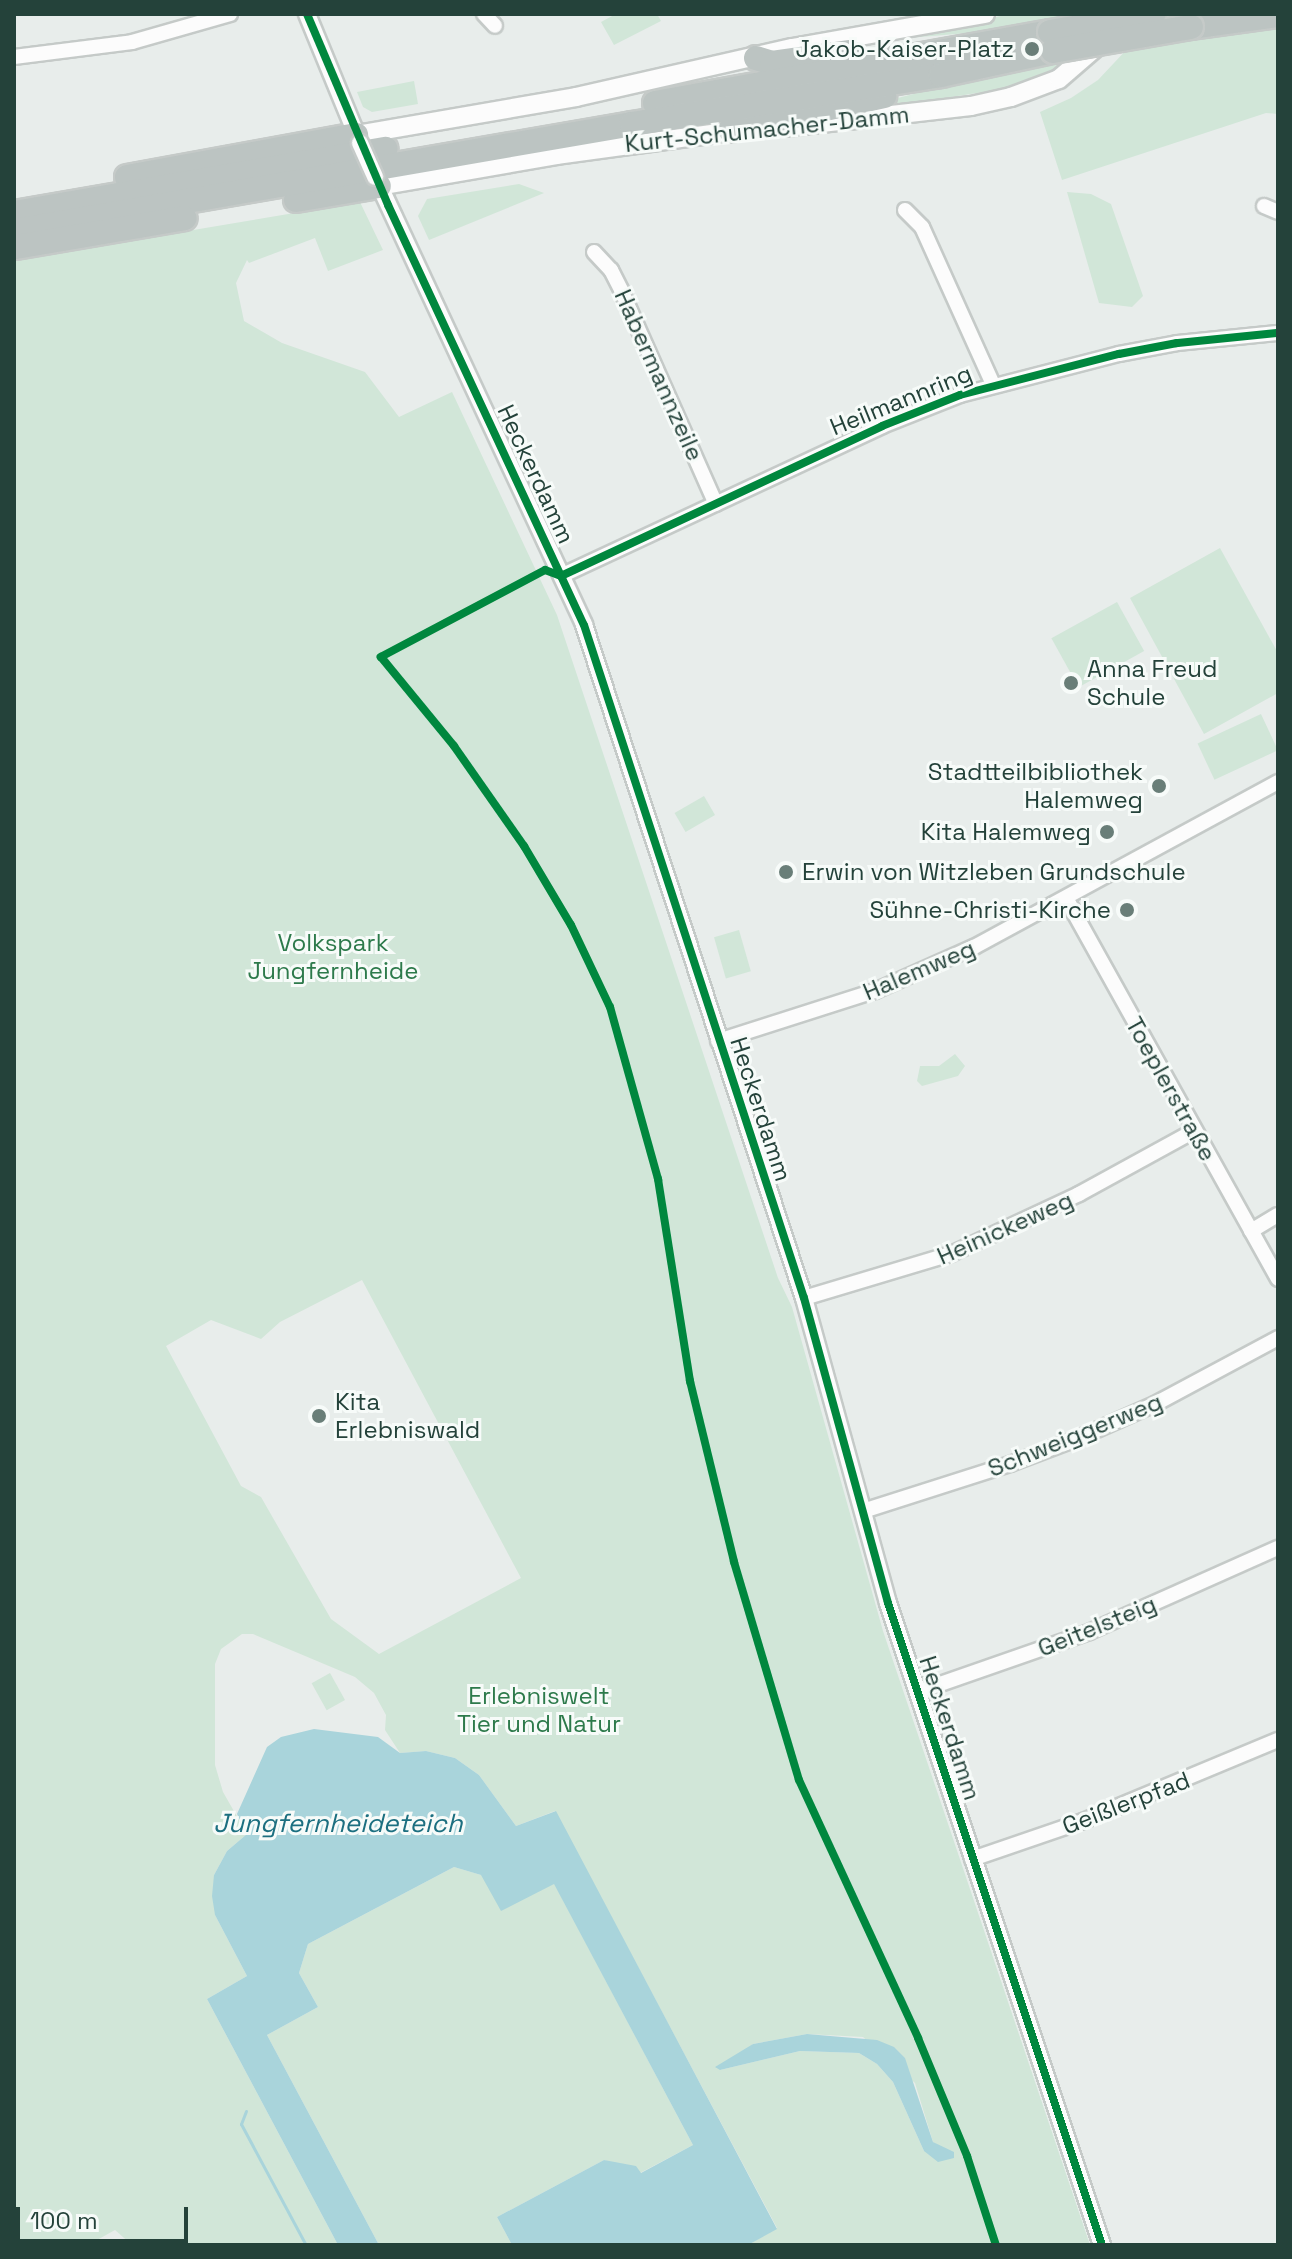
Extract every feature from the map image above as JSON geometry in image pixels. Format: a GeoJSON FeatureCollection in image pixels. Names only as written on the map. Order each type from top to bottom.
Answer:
{"type":"FeatureCollection","features":[{"type":"Feature","properties":{"kind":"highway"},"geometry":{"type":"LineString","coordinates":[[730,130],[867,101],[941,75],[1153,14]]}},
{"type":"Feature","properties":{"kind":"highway"},"geometry":{"type":"LineString","coordinates":[[14,213],[620,110],[922,53],[1043,48],[1278,15]]}},
{"type":"Feature","properties":{"kind":"highway"},"geometry":{"type":"LineString","coordinates":[[756,58],[772,63],[906,46],[922,53]]}},
{"type":"Feature","properties":{"kind":"highway"},"geometry":{"type":"LineString","coordinates":[[14,231],[692,113],[941,75]]}},
{"type":"Feature","properties":{"kind":"highway"},"geometry":{"type":"LineString","coordinates":[[14,197],[358,139]]}},
{"type":"Feature","properties":{"kind":"highway"},"geometry":{"type":"LineString","coordinates":[[14,247],[377,182]]}},
{"type":"Feature","properties":{"kind":"main road"},"geometry":{"type":"LineString","coordinates":[[358,139],[589,95],[806,45],[985,14]]}},
{"type":"Feature","properties":{"kind":"main road","name":"Kurt-Schumacher-Damm"},"geometry":{"type":"LineString","coordinates":[[377,182],[730,130],[971,106],[1020,94],[1074,70],[1128,14]]}},
{"type":"Feature","properties":{"kind":"street"},"geometry":{"type":"LineString","coordinates":[[14,57],[132,42],[230,14]]}},
{"type":"Feature","properties":{"kind":"street","name":"Heckerdamm"},"geometry":{"type":"LineString","coordinates":[[307,14],[377,182],[584,625],[804,1298],[917,1692],[1102,2245]]}},
{"type":"Feature","properties":{"kind":"street"},"geometry":{"type":"LineString","coordinates":[[484,14],[495,26]]}},
{"type":"Feature","properties":{"kind":"street"},"geometry":{"type":"LineString","coordinates":[[1264,206],[1278,212]]}},
{"type":"Feature","properties":{"kind":"street"},"geometry":{"type":"LineString","coordinates":[[905,210],[922,227],[993,384]]}},
{"type":"Feature","properties":{"kind":"street","name":"Habermannzeile"},"geometry":{"type":"LineString","coordinates":[[594,252],[611,270],[716,504]]}},
{"type":"Feature","properties":{"kind":"street","name":"Heilmannring"},"geometry":{"type":"LineString","coordinates":[[561,576],[882,426],[993,384],[1163,346],[1278,333]]}},
{"type":"Feature","properties":{"kind":"street","name":"Halemweg"},"geometry":{"type":"LineString","coordinates":[[718,1041],[875,991],[997,936],[1278,782]]}},
{"type":"Feature","properties":{"kind":"street","name":"Toeplerstraße"},"geometry":{"type":"LineString","coordinates":[[1066,898],[1278,1279]]}},
{"type":"Feature","properties":{"kind":"street","name":"Heinickeweg"},"geometry":{"type":"LineString","coordinates":[[804,1298],[951,1254],[1079,1194],[1194,1131]]}},
{"type":"Feature","properties":{"kind":"street"},"geometry":{"type":"LineString","coordinates":[[1251,1231],[1278,1215]]}},
{"type":"Feature","properties":{"kind":"street","name":"Schweiggerweg"},"geometry":{"type":"LineString","coordinates":[[863,1511],[1010,1464],[1076,1439],[1155,1404],[1278,1338]]}},
{"type":"Feature","properties":{"kind":"street","name":"Geitelsteig"},"geometry":{"type":"LineString","coordinates":[[917,1692],[1089,1632],[1277,1554]]}},
{"type":"Feature","properties":{"kind":"street","name":"Geißlerpfad"},"geometry":{"type":"LineString","coordinates":[[972,1859],[1083,1821],[1278,1740]]}},
{"type":"Feature","properties":{"kind":"green space"},"geometry":{"type":"Polygon","coordinates":[[[616,14],[657,14],[661,21],[614,45],[601,22],[616,14]]]}},
{"type":"Feature","properties":{"kind":"green space"},"geometry":{"type":"Polygon","coordinates":[[[1009,14],[1103,14],[1016,29],[908,38],[1009,14]]]}},
{"type":"Feature","properties":{"kind":"green space"},"geometry":{"type":"Polygon","coordinates":[[[1278,26],[1278,114],[1266,113],[1062,180],[1040,112],[1071,98],[1098,80],[1129,47],[1278,26]]]}},
{"type":"Feature","properties":{"kind":"green space"},"geometry":{"type":"Polygon","coordinates":[[[1079,58],[1028,85],[819,118],[1012,69],[1079,58]]]}},
{"type":"Feature","properties":{"kind":"green space"},"geometry":{"type":"Polygon","coordinates":[[[414,81],[418,104],[372,112],[363,107],[357,92],[414,81]]]}},
{"type":"Feature","properties":{"kind":"green space"},"geometry":{"type":"Polygon","coordinates":[[[519,184],[544,193],[429,240],[418,216],[427,199],[519,184]]]}},
{"type":"Feature","properties":{"kind":"green space"},"geometry":{"type":"Polygon","coordinates":[[[1067,192],[1091,194],[1111,204],[1143,296],[1132,307],[1099,303],[1067,192]]]}},
{"type":"Feature","properties":{"kind":"green space","name":"Volkspark Jungfernheide"},"geometry":{"type":"Polygon","coordinates":[[[360,202],[383,250],[328,271],[315,238],[249,263],[247,260],[236,283],[244,321],[282,343],[365,372],[399,417],[452,392],[557,615],[778,1278],[792,1307],[883,1631],[1090,2245],[748,2245],[777,2228],[555,1811],[516,1826],[479,1775],[455,1758],[426,1751],[400,1753],[385,1730],[386,1715],[374,1693],[355,1677],[253,1634],[242,1634],[221,1649],[215,1664],[215,1765],[223,1792],[247,1834],[227,1851],[214,1875],[215,1915],[247,1976],[207,1999],[338,2245],[132,2245],[115,2230],[88,2245],[14,2245],[14,260],[360,202]],[[362,1280],[280,1322],[261,1339],[211,1320],[166,1346],[241,1486],[261,1497],[331,1619],[379,1654],[521,1578],[362,1280]],[[807,2034],[753,2044],[720,2070],[800,2051],[859,2053],[877,2064],[893,2082],[924,2151],[945,2151],[933,2142],[915,2083],[863,2037],[807,2034]]]}},
{"type":"Feature","properties":{"kind":"green space"},"geometry":{"type":"Polygon","coordinates":[[[1220,548],[1278,653],[1278,693],[1204,734],[1130,598],[1220,548]]]}},
{"type":"Feature","properties":{"kind":"green space"},"geometry":{"type":"Polygon","coordinates":[[[1117,602],[1144,651],[1079,687],[1051,638],[1117,602]]]}},
{"type":"Feature","properties":{"kind":"green space"},"geometry":{"type":"Polygon","coordinates":[[[1261,714],[1278,750],[1214,780],[1198,744],[1261,714]]]}},
{"type":"Feature","properties":{"kind":"green space"},"geometry":{"type":"Polygon","coordinates":[[[704,796],[715,815],[686,832],[675,813],[704,796]]]}},
{"type":"Feature","properties":{"kind":"green space"},"geometry":{"type":"Polygon","coordinates":[[[739,930],[751,971],[726,979],[714,937],[739,930]]]}},
{"type":"Feature","properties":{"kind":"green space"},"geometry":{"type":"Polygon","coordinates":[[[955,1054],[965,1066],[958,1076],[922,1086],[917,1081],[920,1066],[939,1066],[955,1054]]]}},
{"type":"Feature","properties":{"kind":"green space"},"geometry":{"type":"Polygon","coordinates":[[[330,1673],[345,1700],[327,1710],[312,1683],[330,1673]]]}},
{"type":"Feature","properties":{"kind":"green space"},"geometry":{"type":"Polygon","coordinates":[[[454,1867],[481,1875],[554,1883],[693,2145],[640,2173],[604,2160],[497,2217],[512,2245],[379,2245],[267,2035],[318,2007],[299,1973],[308,1944],[454,1867]]]}},
{"type":"Feature","properties":{"kind":"water","name":"Jungfernheideteich"},"geometry":{"type":"Polygon","coordinates":[[[314,1729],[378,1737],[400,1753],[426,1751],[455,1758],[479,1775],[516,1826],[556,1811],[777,2229],[748,2245],[512,2245],[497,2217],[604,2160],[636,2166],[641,2173],[693,2145],[554,1884],[501,1911],[481,1875],[454,1867],[308,1944],[299,1973],[318,2007],[267,2035],[379,2245],[338,2245],[207,1999],[247,1976],[215,1915],[212,1896],[214,1875],[227,1851],[247,1834],[237,1814],[267,1747],[281,1737],[314,1729]]]}},
{"type":"Feature","properties":{"kind":"water"},"geometry":{"type":"Polygon","coordinates":[[[807,2034],[877,2040],[894,2047],[905,2058],[933,2142],[954,2152],[954,2158],[938,2162],[924,2151],[893,2082],[877,2064],[859,2053],[800,2051],[720,2070],[715,2067],[753,2044],[807,2034]]]}},
{"type":"Feature","properties":{"kind":"waterway"},"geometry":{"type":"LineString","coordinates":[[246,2111],[241,2124],[306,2245]]}},
{"type":"Feature","properties":{"kind":"cycle path"},"geometry":{"type":"LineString","coordinates":[[307,14],[388,205],[584,625],[804,1298],[888,1603],[1102,2245]]}},
{"type":"Feature","properties":{"kind":"cycle path"},"geometry":{"type":"LineString","coordinates":[[561,576],[882,426],[960,395],[1119,354],[1177,343],[1278,333]]}},
{"type":"Feature","properties":{"kind":"cycle path"},"geometry":{"type":"LineString","coordinates":[[561,576],[545,570],[381,657],[454,746],[524,846],[571,925],[610,1007],[658,1179],[690,1381],[734,1562],[799,1780],[918,2038],[967,2156],[996,2245]]}},
{"type":"Feature","properties":{"kind":"place","name":"Jakob-Kaiser-Platz"},"geometry":{"type":"Point","coordinates":[1032,49]}},
{"type":"Feature","properties":{"kind":"place","name":"Anna Freud Schule"},"geometry":{"type":"Point","coordinates":[1071,683]}},
{"type":"Feature","properties":{"kind":"place","name":"Stadtteilbibliothek Halemweg"},"geometry":{"type":"Point","coordinates":[1159,786]}},
{"type":"Feature","properties":{"kind":"place","name":"Kita Halemweg"},"geometry":{"type":"Point","coordinates":[1107,832]}},
{"type":"Feature","properties":{"kind":"place","name":"Erwin von Witzleben Grundschule"},"geometry":{"type":"Point","coordinates":[786,872]}},
{"type":"Feature","properties":{"kind":"place","name":"Sühne-Christi-Kirche"},"geometry":{"type":"Point","coordinates":[1127,910]}},
{"type":"Feature","properties":{"kind":"place","name":"Kita Erlebniswald"},"geometry":{"type":"Point","coordinates":[319,1416]}},
{"type":"Feature","properties":{"kind":"park label","name":"Erlebniswelt Tier und Natur"},"geometry":{"type":"Point","coordinates":[539,1710]}}]}
